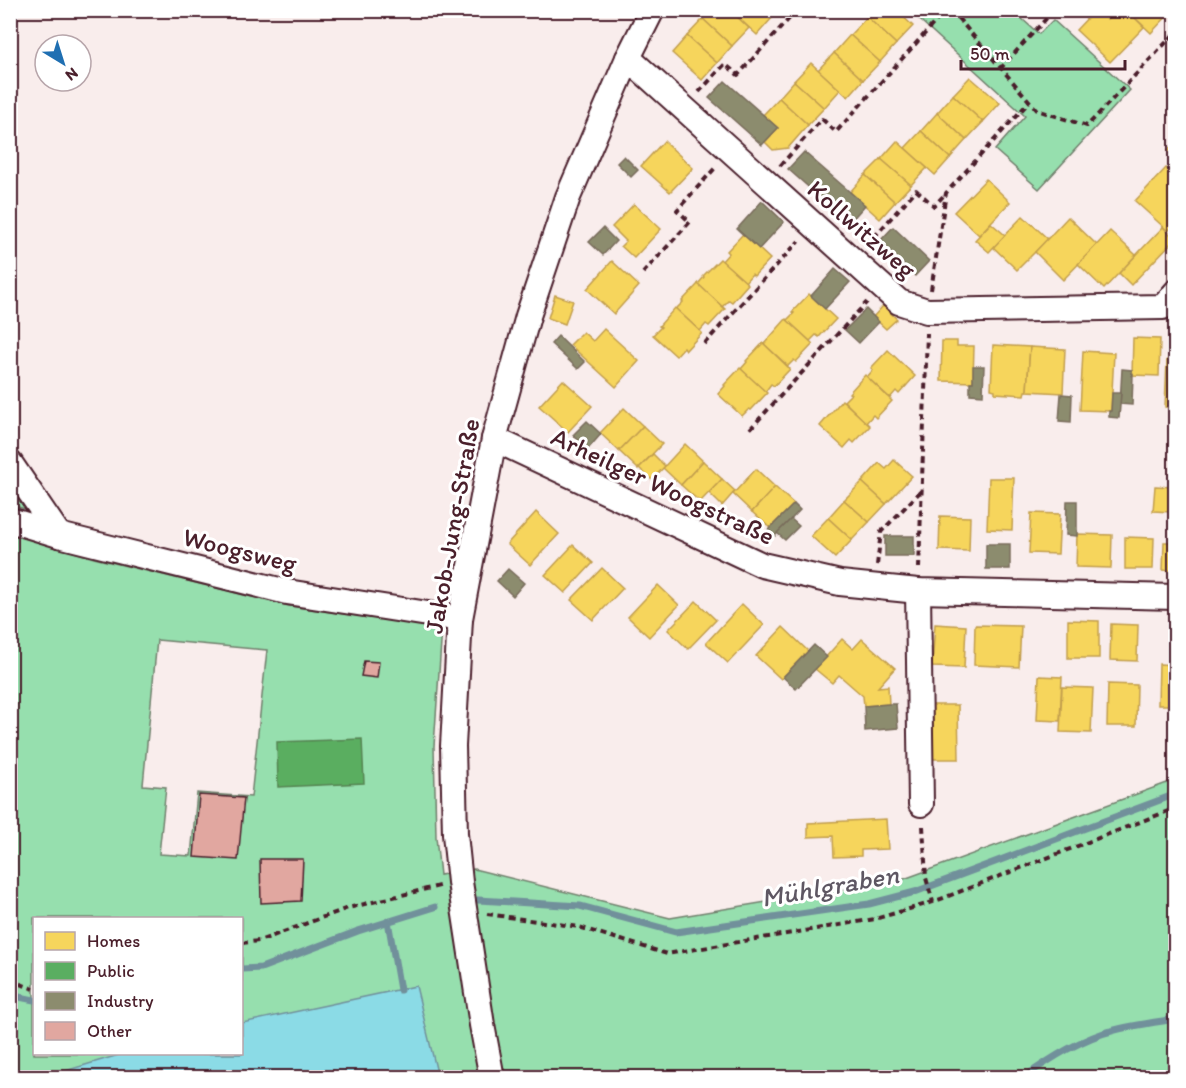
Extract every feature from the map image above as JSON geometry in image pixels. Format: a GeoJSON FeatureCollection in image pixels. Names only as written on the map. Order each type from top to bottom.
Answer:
{"type":"FeatureCollection","features":[{"type":"Feature","properties":{"kind":"street","name":"Jakob-Jung-Straße"},"geometry":{"type":"LineString","coordinates":[[492,1077],[465,915],[455,834],[453,746],[460,619],[494,439],[528,316],[568,197],[628,58],[652,10]]}},
{"type":"Feature","properties":{"kind":"street","name":"Kollwitzweg"},"geometry":{"type":"LineString","coordinates":[[628,58],[899,302],[927,310],[1163,307],[1176,292]]}},
{"type":"Feature","properties":{"kind":"street","name":"Arheilger Woogstraße"},"geometry":{"type":"LineString","coordinates":[[494,439],[762,566],[840,583],[918,591],[1176,597]]}},
{"type":"Feature","properties":{"kind":"street"},"geometry":{"type":"LineString","coordinates":[[10,463],[59,535]]}},
{"type":"Feature","properties":{"kind":"street","name":"Woogsweg"},"geometry":{"type":"LineString","coordinates":[[10,520],[59,535],[287,592],[460,619]]}},
{"type":"Feature","properties":{"kind":"street"},"geometry":{"type":"LineString","coordinates":[[918,591],[921,804]]}},
{"type":"Feature","properties":{"kind":"path"},"geometry":{"type":"LineString","coordinates":[[684,108],[725,64],[738,75],[796,10]]}},
{"type":"Feature","properties":{"kind":"path"},"geometry":{"type":"LineString","coordinates":[[766,182],[822,119],[836,132],[946,10]]}},
{"type":"Feature","properties":{"kind":"path"},"geometry":{"type":"LineString","coordinates":[[951,10],[1037,110],[1087,126],[1176,32]]}},
{"type":"Feature","properties":{"kind":"path"},"geometry":{"type":"LineString","coordinates":[[1000,69],[1054,10]]}},
{"type":"Feature","properties":{"kind":"path"},"geometry":{"type":"LineString","coordinates":[[643,273],[690,222],[677,210],[731,151]]}},
{"type":"Feature","properties":{"kind":"path"},"geometry":{"type":"LineString","coordinates":[[853,260],[916,190],[934,206],[946,193]]}},
{"type":"Feature","properties":{"kind":"path"},"geometry":{"type":"LineString","coordinates":[[704,344],[813,225]]}},
{"type":"Feature","properties":{"kind":"path"},"geometry":{"type":"LineString","coordinates":[[750,429],[882,286]]}},
{"type":"Feature","properties":{"kind":"path"},"geometry":{"type":"LineString","coordinates":[[875,586],[881,532],[922,490]]}},
{"type":"Feature","properties":{"kind":"path"},"geometry":{"type":"LineString","coordinates":[[921,804],[926,879],[933,902]]}},
{"type":"Feature","properties":{"kind":"path"},"geometry":{"type":"LineString","coordinates":[[465,915],[491,914],[579,927],[667,954],[875,919],[933,902],[1176,808]]}},
{"type":"Feature","properties":{"kind":"path"},"geometry":{"type":"LineString","coordinates":[[243,944],[259,941],[348,908],[460,882]]}},
{"type":"Feature","properties":{"kind":"path"},"geometry":{"type":"LineString","coordinates":[[10,980],[33,989]]}},
{"type":"Feature","properties":{"kind":"green space"},"geometry":{"type":"Polygon","coordinates":[[[910,11],[1013,11],[1039,34],[1053,20],[1130,90],[1039,189],[995,150],[1025,116],[910,11]]]}},
{"type":"Feature","properties":{"kind":"green space"},"geometry":{"type":"Polygon","coordinates":[[[11,480],[32,511],[11,505],[11,480]]]}},
{"type":"Feature","properties":{"kind":"green space"},"geometry":{"type":"Polygon","coordinates":[[[10,533],[94,558],[289,606],[442,628],[434,746],[436,837],[440,875],[474,869],[670,918],[904,879],[1175,780],[1175,1077],[11,1077],[10,533]],[[157,640],[143,785],[166,787],[159,854],[191,856],[197,793],[251,797],[267,650],[157,640]]]}},
{"type":"Feature","properties":{"kind":"water"},"geometry":{"type":"Polygon","coordinates":[[[416,986],[438,1077],[45,1077],[119,1055],[243,1055],[243,1023],[416,986]]]}},
{"type":"Feature","properties":{"kind":"building: Homes"},"geometry":{"type":"Polygon","coordinates":[[[710,10],[730,10],[749,28],[732,46],[703,19],[710,10]]]}},
{"type":"Feature","properties":{"kind":"building: Homes"},"geometry":{"type":"Polygon","coordinates":[[[730,10],[763,10],[772,18],[757,35],[730,10]]]}},
{"type":"Feature","properties":{"kind":"building: Homes"},"geometry":{"type":"Polygon","coordinates":[[[763,10],[779,10],[772,18],[763,10]]]}},
{"type":"Feature","properties":{"kind":"building: Homes"},"geometry":{"type":"Polygon","coordinates":[[[873,10],[896,10],[913,26],[896,44],[867,17],[873,10]]]}},
{"type":"Feature","properties":{"kind":"building: Homes"},"geometry":{"type":"Polygon","coordinates":[[[1095,10],[1107,19],[1115,10],[1127,10],[1144,27],[1110,62],[1076,30],[1095,10]]]}},
{"type":"Feature","properties":{"kind":"building: Homes"},"geometry":{"type":"Polygon","coordinates":[[[1127,10],[1173,10],[1151,33],[1127,10]]]}},
{"type":"Feature","properties":{"kind":"building: Homes"},"geometry":{"type":"Polygon","coordinates":[[[867,17],[896,44],[880,62],[850,35],[867,17]]]}},
{"type":"Feature","properties":{"kind":"building: Homes"},"geometry":{"type":"Polygon","coordinates":[[[703,19],[732,46],[717,63],[687,36],[703,19]]]}},
{"type":"Feature","properties":{"kind":"building: Homes"},"geometry":{"type":"Polygon","coordinates":[[[850,35],[880,62],[863,80],[834,53],[850,35]]]}},
{"type":"Feature","properties":{"kind":"building: Homes"},"geometry":{"type":"Polygon","coordinates":[[[687,36],[717,63],[702,80],[672,53],[687,36]]]}},
{"type":"Feature","properties":{"kind":"building: Homes"},"geometry":{"type":"Polygon","coordinates":[[[834,53],[863,80],[848,97],[818,70],[834,53]]]}},
{"type":"Feature","properties":{"kind":"building: Homes"},"geometry":{"type":"Polygon","coordinates":[[[811,63],[840,90],[824,108],[794,81],[811,63]]]}},
{"type":"Feature","properties":{"kind":"building: Homes"},"geometry":{"type":"Polygon","coordinates":[[[970,77],[1000,103],[983,122],[953,95],[970,77]]]}},
{"type":"Feature","properties":{"kind":"building: Homes"},"geometry":{"type":"Polygon","coordinates":[[[794,81],[824,108],[808,125],[779,98],[794,81]]]}},
{"type":"Feature","properties":{"kind":"building: Homes"},"geometry":{"type":"Polygon","coordinates":[[[953,95],[983,122],[966,140],[937,113],[953,95]]]}},
{"type":"Feature","properties":{"kind":"building: Homes"},"geometry":{"type":"Polygon","coordinates":[[[779,98],[808,125],[788,148],[773,150],[765,142],[778,128],[763,115],[779,98]]]}},
{"type":"Feature","properties":{"kind":"building: Homes"},"geometry":{"type":"Polygon","coordinates":[[[937,113],[966,140],[950,158],[921,131],[937,113]]]}},
{"type":"Feature","properties":{"kind":"building: Homes"},"geometry":{"type":"Polygon","coordinates":[[[921,131],[950,158],[935,175],[905,148],[921,131]]]}},
{"type":"Feature","properties":{"kind":"building: Homes"},"geometry":{"type":"Polygon","coordinates":[[[664,141],[693,168],[670,192],[641,166],[664,141]]]}},
{"type":"Feature","properties":{"kind":"building: Homes"},"geometry":{"type":"Polygon","coordinates":[[[897,141],[927,168],[911,185],[881,159],[897,141]]]}},
{"type":"Feature","properties":{"kind":"building: Homes"},"geometry":{"type":"Polygon","coordinates":[[[1176,142],[1176,157],[1168,150],[1176,142]]]}},
{"type":"Feature","properties":{"kind":"building: Homes"},"geometry":{"type":"Polygon","coordinates":[[[881,159],[911,185],[895,202],[865,175],[881,159]]]}},
{"type":"Feature","properties":{"kind":"building: Homes"},"geometry":{"type":"Polygon","coordinates":[[[1166,168],[1176,177],[1176,223],[1168,231],[1135,201],[1166,168]]]}},
{"type":"Feature","properties":{"kind":"building: Homes"},"geometry":{"type":"Polygon","coordinates":[[[865,175],[895,202],[880,219],[850,192],[865,175]]]}},
{"type":"Feature","properties":{"kind":"building: Homes"},"geometry":{"type":"Polygon","coordinates":[[[986,179],[1010,202],[979,235],[954,212],[986,179]]]}},
{"type":"Feature","properties":{"kind":"building: Homes"},"geometry":{"type":"Polygon","coordinates":[[[634,204],[661,229],[634,258],[621,246],[626,241],[612,227],[634,204]]]}},
{"type":"Feature","properties":{"kind":"building: Homes"},"geometry":{"type":"Polygon","coordinates":[[[1023,216],[1048,239],[1017,270],[993,247],[1023,216]]]}},
{"type":"Feature","properties":{"kind":"building: Homes"},"geometry":{"type":"Polygon","coordinates":[[[1068,217],[1097,245],[1063,280],[1035,252],[1068,217]]]}},
{"type":"Feature","properties":{"kind":"building: Homes"},"geometry":{"type":"Polygon","coordinates":[[[991,223],[1005,235],[989,252],[975,240],[991,223]]]}},
{"type":"Feature","properties":{"kind":"building: Homes"},"geometry":{"type":"Polygon","coordinates":[[[1163,227],[1175,239],[1131,285],[1119,273],[1163,227]]]}},
{"type":"Feature","properties":{"kind":"building: Homes"},"geometry":{"type":"Polygon","coordinates":[[[1110,231],[1136,255],[1104,289],[1078,264],[1110,231]]]}},
{"type":"Feature","properties":{"kind":"building: Homes"},"geometry":{"type":"Polygon","coordinates":[[[743,234],[770,259],[745,282],[722,261],[729,253],[727,251],[743,234]]]}},
{"type":"Feature","properties":{"kind":"building: Homes"},"geometry":{"type":"Polygon","coordinates":[[[720,259],[748,284],[732,302],[729,300],[722,307],[698,284],[720,259]]]}},
{"type":"Feature","properties":{"kind":"building: Homes"},"geometry":{"type":"Polygon","coordinates":[[[612,261],[639,286],[614,314],[587,289],[612,261]]]}},
{"type":"Feature","properties":{"kind":"building: Homes"},"geometry":{"type":"Polygon","coordinates":[[[698,284],[725,309],[709,326],[706,324],[700,331],[676,309],[698,284]]]}},
{"type":"Feature","properties":{"kind":"building: Homes"},"geometry":{"type":"Polygon","coordinates":[[[809,294],[836,319],[819,337],[816,335],[810,341],[787,320],[809,294]]]}},
{"type":"Feature","properties":{"kind":"building: Homes"},"geometry":{"type":"Polygon","coordinates":[[[555,295],[573,301],[565,324],[548,318],[555,295]]]}},
{"type":"Feature","properties":{"kind":"building: Homes"},"geometry":{"type":"Polygon","coordinates":[[[883,306],[897,319],[886,329],[873,317],[883,306]]]}},
{"type":"Feature","properties":{"kind":"building: Homes"},"geometry":{"type":"Polygon","coordinates":[[[675,308],[702,333],[686,350],[684,347],[676,356],[653,335],[675,308]]]}},
{"type":"Feature","properties":{"kind":"building: Homes"},"geometry":{"type":"Polygon","coordinates":[[[786,319],[813,344],[796,362],[794,360],[788,366],[764,344],[786,319]]]}},
{"type":"Feature","properties":{"kind":"building: Homes"},"geometry":{"type":"Polygon","coordinates":[[[604,329],[639,361],[616,387],[570,345],[583,332],[593,341],[604,329]]]}},
{"type":"Feature","properties":{"kind":"building: Homes"},"geometry":{"type":"Polygon","coordinates":[[[1133,338],[1160,339],[1159,376],[1132,375],[1133,338]]]}},
{"type":"Feature","properties":{"kind":"building: Homes"},"geometry":{"type":"Polygon","coordinates":[[[942,341],[957,341],[957,346],[974,346],[973,382],[941,381],[942,341]]]}},
{"type":"Feature","properties":{"kind":"building: Homes"},"geometry":{"type":"Polygon","coordinates":[[[763,343],[790,369],[774,386],[771,384],[765,392],[741,369],[763,343]]]}},
{"type":"Feature","properties":{"kind":"building: Homes"},"geometry":{"type":"Polygon","coordinates":[[[993,345],[1030,347],[1027,391],[1024,395],[995,393],[995,390],[991,389],[993,345]]]}},
{"type":"Feature","properties":{"kind":"building: Homes"},"geometry":{"type":"Polygon","coordinates":[[[1030,347],[1065,349],[1063,393],[1027,391],[1030,347]]]}},
{"type":"Feature","properties":{"kind":"building: Homes"},"geometry":{"type":"Polygon","coordinates":[[[888,350],[915,376],[899,394],[896,391],[890,398],[867,377],[873,370],[871,368],[888,350]]]}},
{"type":"Feature","properties":{"kind":"building: Homes"},"geometry":{"type":"Polygon","coordinates":[[[1083,351],[1114,353],[1111,411],[1080,410],[1083,351]]]}},
{"type":"Feature","properties":{"kind":"building: Homes"},"geometry":{"type":"Polygon","coordinates":[[[1167,360],[1176,361],[1176,407],[1165,407],[1167,360]]]}},
{"type":"Feature","properties":{"kind":"building: Homes"},"geometry":{"type":"Polygon","coordinates":[[[740,368],[767,393],[742,416],[718,394],[740,368]]]}},
{"type":"Feature","properties":{"kind":"building: Homes"},"geometry":{"type":"Polygon","coordinates":[[[865,375],[892,401],[876,418],[873,415],[866,423],[844,401],[865,375]]]}},
{"type":"Feature","properties":{"kind":"building: Homes"},"geometry":{"type":"Polygon","coordinates":[[[563,380],[592,406],[568,432],[539,406],[563,380]]]}},
{"type":"Feature","properties":{"kind":"building: Homes"},"geometry":{"type":"Polygon","coordinates":[[[842,400],[870,426],[854,443],[851,440],[844,448],[820,426],[842,400]]]}},
{"type":"Feature","properties":{"kind":"building: Homes"},"geometry":{"type":"Polygon","coordinates":[[[624,408],[643,426],[619,451],[600,433],[624,408]]]}},
{"type":"Feature","properties":{"kind":"building: Homes"},"geometry":{"type":"Polygon","coordinates":[[[643,426],[662,444],[638,469],[619,451],[643,426]]]}},
{"type":"Feature","properties":{"kind":"building: Homes"},"geometry":{"type":"Polygon","coordinates":[[[685,444],[703,461],[681,485],[663,468],[685,444]]]}},
{"type":"Feature","properties":{"kind":"building: Homes"},"geometry":{"type":"Polygon","coordinates":[[[653,454],[665,466],[652,480],[639,468],[653,454]]]}},
{"type":"Feature","properties":{"kind":"building: Homes"},"geometry":{"type":"Polygon","coordinates":[[[894,460],[912,476],[886,504],[862,482],[879,463],[886,469],[894,460]]]}},
{"type":"Feature","properties":{"kind":"building: Homes"},"geometry":{"type":"Polygon","coordinates":[[[703,461],[722,479],[700,502],[681,485],[703,461]]]}},
{"type":"Feature","properties":{"kind":"building: Homes"},"geometry":{"type":"Polygon","coordinates":[[[756,469],[775,487],[752,512],[733,494],[756,469]]]}},
{"type":"Feature","properties":{"kind":"building: Homes"},"geometry":{"type":"Polygon","coordinates":[[[989,478],[1014,478],[1012,530],[987,529],[989,478]]]}},
{"type":"Feature","properties":{"kind":"building: Homes"},"geometry":{"type":"Polygon","coordinates":[[[722,479],[735,491],[722,506],[709,493],[722,479]]]}},
{"type":"Feature","properties":{"kind":"building: Homes"},"geometry":{"type":"Polygon","coordinates":[[[862,482],[886,504],[869,522],[844,500],[862,482]]]}},
{"type":"Feature","properties":{"kind":"building: Homes"},"geometry":{"type":"Polygon","coordinates":[[[1155,486],[1173,487],[1171,512],[1153,511],[1155,486]]]}},
{"type":"Feature","properties":{"kind":"building: Homes"},"geometry":{"type":"Polygon","coordinates":[[[775,487],[794,504],[770,528],[752,512],[775,487]]]}},
{"type":"Feature","properties":{"kind":"building: Homes"},"geometry":{"type":"Polygon","coordinates":[[[844,500],[869,522],[852,540],[828,518],[844,500]]]}},
{"type":"Feature","properties":{"kind":"building: Homes"},"geometry":{"type":"Polygon","coordinates":[[[536,512],[559,534],[530,565],[507,544],[536,512]]]}},
{"type":"Feature","properties":{"kind":"building: Homes"},"geometry":{"type":"Polygon","coordinates":[[[1031,513],[1060,514],[1058,554],[1029,553],[1031,513]]]}},
{"type":"Feature","properties":{"kind":"building: Homes"},"geometry":{"type":"Polygon","coordinates":[[[940,516],[970,517],[969,551],[939,550],[940,516]]]}},
{"type":"Feature","properties":{"kind":"building: Homes"},"geometry":{"type":"Polygon","coordinates":[[[828,518],[852,540],[835,558],[811,536],[828,518]]]}},
{"type":"Feature","properties":{"kind":"building: Homes"},"geometry":{"type":"Polygon","coordinates":[[[1077,534],[1112,535],[1111,568],[1076,567],[1077,534]]]}},
{"type":"Feature","properties":{"kind":"building: Homes"},"geometry":{"type":"Polygon","coordinates":[[[1125,537],[1154,538],[1153,569],[1125,569],[1125,537]]]}},
{"type":"Feature","properties":{"kind":"building: Homes"},"geometry":{"type":"Polygon","coordinates":[[[1164,542],[1176,542],[1176,571],[1163,570],[1164,542]]]}},
{"type":"Feature","properties":{"kind":"building: Homes"},"geometry":{"type":"Polygon","coordinates":[[[573,545],[593,563],[565,593],[545,575],[573,545]]]}},
{"type":"Feature","properties":{"kind":"building: Homes"},"geometry":{"type":"Polygon","coordinates":[[[602,568],[623,588],[593,620],[571,600],[602,568]]]}},
{"type":"Feature","properties":{"kind":"building: Homes"},"geometry":{"type":"Polygon","coordinates":[[[658,585],[679,605],[649,637],[628,617],[658,585]]]}},
{"type":"Feature","properties":{"kind":"building: Homes"},"geometry":{"type":"Polygon","coordinates":[[[696,601],[716,620],[688,649],[668,630],[696,601]]]}},
{"type":"Feature","properties":{"kind":"building: Homes"},"geometry":{"type":"Polygon","coordinates":[[[742,604],[764,625],[728,663],[706,643],[742,604]]]}},
{"type":"Feature","properties":{"kind":"building: Homes"},"geometry":{"type":"Polygon","coordinates":[[[1068,620],[1099,621],[1099,658],[1068,658],[1068,620]]]}},
{"type":"Feature","properties":{"kind":"building: Homes"},"geometry":{"type":"Polygon","coordinates":[[[935,624],[966,626],[964,668],[932,667],[935,624]]]}},
{"type":"Feature","properties":{"kind":"building: Homes"},"geometry":{"type":"Polygon","coordinates":[[[1111,624],[1138,625],[1137,661],[1110,660],[1111,624]]]}},
{"type":"Feature","properties":{"kind":"building: Homes"},"geometry":{"type":"Polygon","coordinates":[[[975,625],[1021,626],[1019,667],[974,665],[975,625]]]}},
{"type":"Feature","properties":{"kind":"building: Homes"},"geometry":{"type":"Polygon","coordinates":[[[783,627],[808,651],[781,679],[756,656],[783,627]]]}},
{"type":"Feature","properties":{"kind":"building: Homes"},"geometry":{"type":"Polygon","coordinates":[[[842,639],[853,649],[862,639],[895,668],[878,687],[888,686],[889,704],[864,706],[863,696],[839,675],[832,683],[815,669],[842,639]]]}},
{"type":"Feature","properties":{"kind":"building: Homes"},"geometry":{"type":"Polygon","coordinates":[[[1159,664],[1176,665],[1176,705],[1158,705],[1159,664]]]}},
{"type":"Feature","properties":{"kind":"building: Homes"},"geometry":{"type":"Polygon","coordinates":[[[1039,676],[1062,677],[1060,721],[1037,720],[1039,676]]]}},
{"type":"Feature","properties":{"kind":"building: Homes"},"geometry":{"type":"Polygon","coordinates":[[[1108,684],[1137,685],[1136,726],[1107,726],[1108,684]]]}},
{"type":"Feature","properties":{"kind":"building: Homes"},"geometry":{"type":"Polygon","coordinates":[[[1062,687],[1093,688],[1091,733],[1060,732],[1062,687]]]}},
{"type":"Feature","properties":{"kind":"building: Homes"},"geometry":{"type":"Polygon","coordinates":[[[931,705],[958,705],[959,759],[932,759],[931,705]]]}},
{"type":"Feature","properties":{"kind":"building: Homes"},"geometry":{"type":"Polygon","coordinates":[[[886,819],[888,849],[861,850],[861,856],[834,857],[833,836],[808,837],[808,823],[886,819]]]}},
{"type":"Feature","properties":{"kind":"building: Public"},"geometry":{"type":"Polygon","coordinates":[[[362,739],[364,783],[278,787],[277,742],[362,739]]]}},
{"type":"Feature","properties":{"kind":"building: Industry"},"geometry":{"type":"Polygon","coordinates":[[[725,81],[778,128],[762,145],[709,98],[725,81]]]}},
{"type":"Feature","properties":{"kind":"building: Industry"},"geometry":{"type":"Polygon","coordinates":[[[804,152],[865,205],[849,223],[788,169],[804,152]]]}},
{"type":"Feature","properties":{"kind":"building: Industry"},"geometry":{"type":"Polygon","coordinates":[[[624,156],[638,170],[631,177],[617,163],[624,156]]]}},
{"type":"Feature","properties":{"kind":"building: Industry"},"geometry":{"type":"Polygon","coordinates":[[[762,201],[784,222],[759,249],[737,229],[762,201]]]}},
{"type":"Feature","properties":{"kind":"building: Industry"},"geometry":{"type":"Polygon","coordinates":[[[893,227],[929,261],[915,276],[879,242],[893,227]]]}},
{"type":"Feature","properties":{"kind":"building: Industry"},"geometry":{"type":"Polygon","coordinates":[[[603,228],[616,241],[603,255],[589,242],[603,228]]]}},
{"type":"Feature","properties":{"kind":"building: Industry"},"geometry":{"type":"Polygon","coordinates":[[[835,269],[850,282],[825,309],[811,296],[835,269]]]}},
{"type":"Feature","properties":{"kind":"building: Industry"},"geometry":{"type":"Polygon","coordinates":[[[866,309],[879,322],[859,343],[845,330],[866,309]]]}},
{"type":"Feature","properties":{"kind":"building: Industry"},"geometry":{"type":"Polygon","coordinates":[[[558,336],[585,362],[578,369],[551,344],[558,336]]]}},
{"type":"Feature","properties":{"kind":"building: Industry"},"geometry":{"type":"Polygon","coordinates":[[[973,366],[984,366],[983,395],[970,394],[973,366]]]}},
{"type":"Feature","properties":{"kind":"building: Industry"},"geometry":{"type":"Polygon","coordinates":[[[1122,369],[1132,370],[1132,405],[1120,404],[1122,369]]]}},
{"type":"Feature","properties":{"kind":"building: Industry"},"geometry":{"type":"Polygon","coordinates":[[[1112,393],[1121,393],[1119,418],[1109,417],[1112,393]]]}},
{"type":"Feature","properties":{"kind":"building: Industry"},"geometry":{"type":"Polygon","coordinates":[[[1061,394],[1072,395],[1071,422],[1059,421],[1061,394]]]}},
{"type":"Feature","properties":{"kind":"building: Industry"},"geometry":{"type":"Polygon","coordinates":[[[587,421],[601,434],[588,449],[573,435],[587,421]]]}},
{"type":"Feature","properties":{"kind":"building: Industry"},"geometry":{"type":"Polygon","coordinates":[[[1067,501],[1077,501],[1077,536],[1066,535],[1067,501]]]}},
{"type":"Feature","properties":{"kind":"building: Industry"},"geometry":{"type":"Polygon","coordinates":[[[794,504],[800,510],[775,536],[768,530],[794,504]]]}},
{"type":"Feature","properties":{"kind":"building: Industry"},"geometry":{"type":"Polygon","coordinates":[[[791,519],[799,526],[785,540],[777,533],[791,519]]]}},
{"type":"Feature","properties":{"kind":"building: Industry"},"geometry":{"type":"Polygon","coordinates":[[[885,536],[914,536],[914,556],[885,556],[885,536]]]}},
{"type":"Feature","properties":{"kind":"building: Industry"},"geometry":{"type":"Polygon","coordinates":[[[986,544],[1010,544],[1010,569],[986,569],[986,544]]]}},
{"type":"Feature","properties":{"kind":"building: Industry"},"geometry":{"type":"Polygon","coordinates":[[[508,569],[524,583],[513,596],[497,581],[508,569]]]}},
{"type":"Feature","properties":{"kind":"building: Industry"},"geometry":{"type":"Polygon","coordinates":[[[814,645],[827,657],[796,689],[783,677],[814,645]]]}},
{"type":"Feature","properties":{"kind":"building: Industry"},"geometry":{"type":"Polygon","coordinates":[[[896,704],[898,728],[865,731],[864,706],[896,704]]]}},
{"type":"Feature","properties":{"kind":"building: Other"},"geometry":{"type":"Polygon","coordinates":[[[364,661],[379,662],[377,678],[361,676],[364,661]]]}},
{"type":"Feature","properties":{"kind":"building: Other"},"geometry":{"type":"Polygon","coordinates":[[[199,795],[244,798],[238,860],[194,857],[199,795]]]}},
{"type":"Feature","properties":{"kind":"building: Other"},"geometry":{"type":"Polygon","coordinates":[[[260,859],[303,859],[301,901],[261,903],[260,859]]]}},
{"type":"Feature","properties":{"kind":"waterway","name":"Mühlgraben"},"geometry":{"type":"LineString","coordinates":[[478,900],[580,906],[676,932],[869,904],[915,892],[1176,794]]}},
{"type":"Feature","properties":{"kind":"waterway","name":"Mühlgraben"},"geometry":{"type":"LineString","coordinates":[[243,969],[261,968],[358,931],[435,907]]}},
{"type":"Feature","properties":{"kind":"waterway"},"geometry":{"type":"LineString","coordinates":[[388,921],[400,990]]}},
{"type":"Feature","properties":{"kind":"waterway","name":"Mühlgraben"},"geometry":{"type":"LineString","coordinates":[[10,995],[33,1000]]}},
{"type":"Feature","properties":{"kind":"waterway"},"geometry":{"type":"LineString","coordinates":[[1023,1078],[1056,1056],[1091,1038],[1123,1028],[1176,1019]]}}]}
